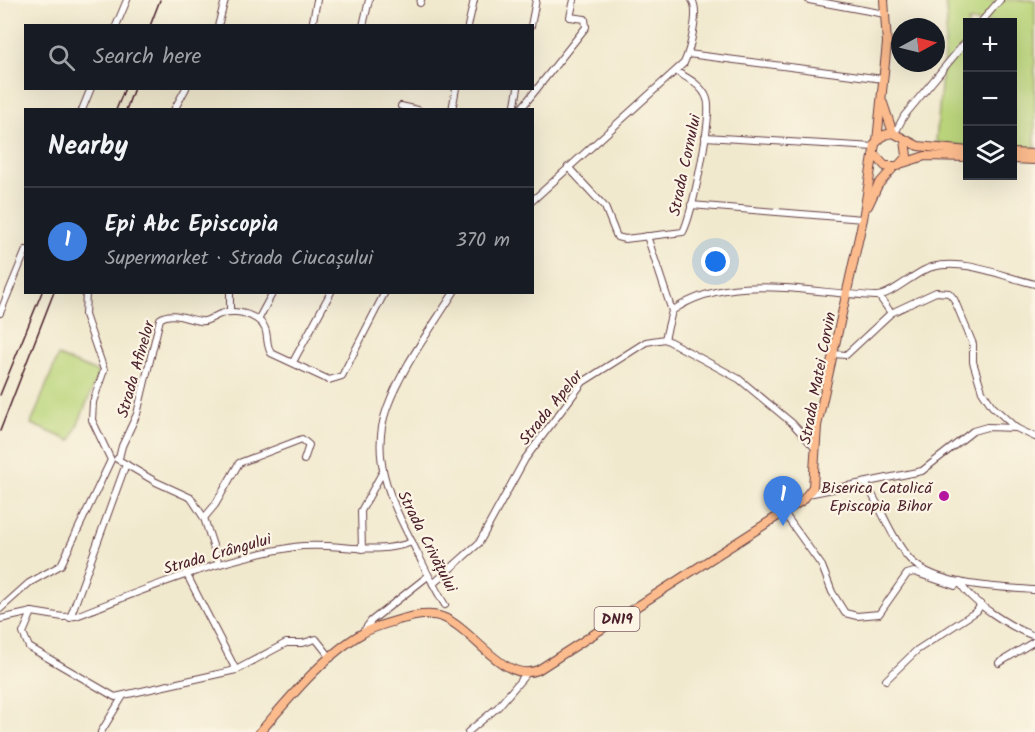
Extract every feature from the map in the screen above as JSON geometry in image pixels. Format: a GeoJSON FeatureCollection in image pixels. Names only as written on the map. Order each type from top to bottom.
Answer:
{"type":"FeatureCollection","features":[{"type":"Feature","properties":{"kind":"main road","name":"Strada Matei Corvin"},"geometry":{"type":"LineString","coordinates":[[808,494],[816,470],[817,426],[863,217],[875,146],[887,43],[884,0]]}},
{"type":"Feature","properties":{"kind":"main road","name":"Strada Matei Corvin"},"geometry":{"type":"LineString","coordinates":[[881,98],[894,133]]}},
{"type":"Feature","properties":{"kind":"main road"},"geometry":{"type":"LineString","coordinates":[[963,151],[918,146],[894,133],[884,135],[875,146],[881,164],[894,167],[925,156],[963,157]]}},
{"type":"Feature","properties":{"kind":"main road"},"geometry":{"type":"LineString","coordinates":[[903,163],[908,151],[904,139]]}},
{"type":"Feature","properties":{"kind":"main road"},"geometry":{"type":"LineString","coordinates":[[1017,153],[1035,154]]}},
{"type":"Feature","properties":{"kind":"main road"},"geometry":{"type":"LineString","coordinates":[[1017,159],[1035,160]]}},
{"type":"Feature","properties":{"kind":"main road","name":"Strada Matei Corvin"},"geometry":{"type":"LineString","coordinates":[[863,217],[878,185],[894,167]]}},
{"type":"Feature","properties":{"kind":"main road","name":"DN19"},"geometry":{"type":"LineString","coordinates":[[526,674],[544,667],[784,513],[808,494]]}},
{"type":"Feature","properties":{"kind":"main road"},"geometry":{"type":"LineString","coordinates":[[260,732],[331,658],[363,633],[411,617],[442,616],[502,663],[526,674]]}},
{"type":"Feature","properties":{"kind":"street"},"geometry":{"type":"LineString","coordinates":[[117,24],[126,0]]}},
{"type":"Feature","properties":{"kind":"street"},"geometry":{"type":"LineString","coordinates":[[219,24],[225,0]]}},
{"type":"Feature","properties":{"kind":"street"},"geometry":{"type":"LineString","coordinates":[[312,24],[317,0]]}},
{"type":"Feature","properties":{"kind":"street"},"geometry":{"type":"LineString","coordinates":[[363,24],[369,0]]}},
{"type":"Feature","properties":{"kind":"street"},"geometry":{"type":"LineString","coordinates":[[468,24],[474,0]]}},
{"type":"Feature","properties":{"kind":"street"},"geometry":{"type":"LineString","coordinates":[[531,24],[536,0]]}},
{"type":"Feature","properties":{"kind":"street"},"geometry":{"type":"LineString","coordinates":[[522,108],[586,27],[585,19],[570,17],[574,0]]}},
{"type":"Feature","properties":{"kind":"street"},"geometry":{"type":"LineString","coordinates":[[534,199],[676,72],[688,54],[695,7],[692,0]]}},
{"type":"Feature","properties":{"kind":"street"},"geometry":{"type":"LineString","coordinates":[[809,0],[885,14]]}},
{"type":"Feature","properties":{"kind":"street"},"geometry":{"type":"LineString","coordinates":[[984,18],[1000,0]]}},
{"type":"Feature","properties":{"kind":"street"},"geometry":{"type":"LineString","coordinates":[[894,133],[907,112],[963,45]]}},
{"type":"Feature","properties":{"kind":"street"},"geometry":{"type":"LineString","coordinates":[[688,54],[883,79]]}},
{"type":"Feature","properties":{"kind":"street","name":"Strada Cornului"},"geometry":{"type":"LineString","coordinates":[[568,167],[605,207],[617,237],[625,239],[682,232],[691,205],[709,110],[704,91],[676,72]]}},
{"type":"Feature","properties":{"kind":"street"},"geometry":{"type":"LineString","coordinates":[[83,108],[90,90]]}},
{"type":"Feature","properties":{"kind":"street"},"geometry":{"type":"LineString","coordinates":[[175,108],[185,90]]}},
{"type":"Feature","properties":{"kind":"street"},"geometry":{"type":"LineString","coordinates":[[452,108],[456,90]]}},
{"type":"Feature","properties":{"kind":"street"},"geometry":{"type":"LineString","coordinates":[[514,108],[518,90]]}},
{"type":"Feature","properties":{"kind":"street"},"geometry":{"type":"LineString","coordinates":[[401,106],[410,108]]}},
{"type":"Feature","properties":{"kind":"street"},"geometry":{"type":"LineString","coordinates":[[705,137],[875,146]]}},
{"type":"Feature","properties":{"kind":"street"},"geometry":{"type":"LineString","coordinates":[[691,205],[863,217]]}},
{"type":"Feature","properties":{"kind":"street"},"geometry":{"type":"LineString","coordinates":[[647,236],[672,311],[665,339],[739,379],[792,423],[815,448]]}},
{"type":"Feature","properties":{"kind":"street"},"geometry":{"type":"LineString","coordinates":[[0,313],[24,255]]}},
{"type":"Feature","properties":{"kind":"street"},"geometry":{"type":"LineString","coordinates":[[672,311],[699,295],[721,290],[788,288],[879,296],[924,270],[946,265],[973,268],[1035,284]]}},
{"type":"Feature","properties":{"kind":"street"},"geometry":{"type":"LineString","coordinates":[[834,354],[846,355],[891,313],[936,292],[949,292],[954,298],[973,344],[973,362],[982,391],[992,406],[1016,428],[1035,437]]}},
{"type":"Feature","properties":{"kind":"street"},"geometry":{"type":"LineString","coordinates":[[86,294],[85,315],[104,370],[93,402],[92,420],[111,460]]}},
{"type":"Feature","properties":{"kind":"street"},"geometry":{"type":"LineString","coordinates":[[230,294],[230,312],[243,313],[258,320],[267,330],[271,353],[329,380],[338,380],[342,376],[384,294]]}},
{"type":"Feature","properties":{"kind":"street"},"geometry":{"type":"LineString","coordinates":[[258,320],[272,294]]}},
{"type":"Feature","properties":{"kind":"street"},"geometry":{"type":"LineString","coordinates":[[293,362],[330,294]]}},
{"type":"Feature","properties":{"kind":"street","name":"Strada Crivățului"},"geometry":{"type":"LineString","coordinates":[[445,605],[396,512],[383,472],[381,433],[387,409],[401,378],[453,294]]}},
{"type":"Feature","properties":{"kind":"street"},"geometry":{"type":"LineString","coordinates":[[879,296],[891,313]]}},
{"type":"Feature","properties":{"kind":"street","name":"Strada Afinelor"},"geometry":{"type":"LineString","coordinates":[[119,458],[137,414],[160,319],[170,315],[204,321],[230,312]]}},
{"type":"Feature","properties":{"kind":"street","name":"Strada Apelor"},"geometry":{"type":"LineString","coordinates":[[433,584],[479,543],[525,459],[583,382],[639,346],[665,339]]}},
{"type":"Feature","properties":{"kind":"street"},"geometry":{"type":"LineString","coordinates":[[808,494],[922,471],[973,431],[987,427],[1016,428]]}},
{"type":"Feature","properties":{"kind":"street"},"geometry":{"type":"LineString","coordinates":[[204,518],[215,505],[239,463],[302,439],[309,445],[304,460]]}},
{"type":"Feature","properties":{"kind":"street"},"geometry":{"type":"LineString","coordinates":[[111,460],[119,458],[156,482],[187,494],[204,518],[219,564]]}},
{"type":"Feature","properties":{"kind":"street"},"geometry":{"type":"LineString","coordinates":[[0,609],[29,583],[61,565],[111,460]]}},
{"type":"Feature","properties":{"kind":"street"},"geometry":{"type":"LineString","coordinates":[[0,619],[32,612],[70,618],[126,464]]}},
{"type":"Feature","properties":{"kind":"street"},"geometry":{"type":"LineString","coordinates":[[362,549],[362,511],[383,472]]}},
{"type":"Feature","properties":{"kind":"street"},"geometry":{"type":"LineString","coordinates":[[865,483],[898,544],[913,564],[923,570],[960,582],[1035,590]]}},
{"type":"Feature","properties":{"kind":"street"},"geometry":{"type":"LineString","coordinates":[[784,513],[822,566],[832,592],[845,613],[857,616],[879,614],[910,573],[955,586],[960,582]]}},
{"type":"Feature","properties":{"kind":"street","name":"Strada Crângului"},"geometry":{"type":"LineString","coordinates":[[70,618],[186,573],[219,564],[308,545],[387,549],[412,542]]}},
{"type":"Feature","properties":{"kind":"street"},"geometry":{"type":"LineString","coordinates":[[186,573],[236,670]]}},
{"type":"Feature","properties":{"kind":"street"},"geometry":{"type":"LineString","coordinates":[[363,633],[371,621],[428,576]]}},
{"type":"Feature","properties":{"kind":"street"},"geometry":{"type":"LineString","coordinates":[[960,582],[965,590],[981,604],[1035,639],[999,663]]}},
{"type":"Feature","properties":{"kind":"street"},"geometry":{"type":"LineString","coordinates":[[886,680],[916,650],[977,611],[981,604]]}},
{"type":"Feature","properties":{"kind":"street"},"geometry":{"type":"LineString","coordinates":[[32,612],[25,624],[23,636],[28,647],[112,696],[123,696],[236,670],[291,642],[303,643],[316,639],[331,658]]}},
{"type":"Feature","properties":{"kind":"street"},"geometry":{"type":"LineString","coordinates":[[17,614],[25,624]]}},
{"type":"Feature","properties":{"kind":"street"},"geometry":{"type":"LineString","coordinates":[[468,732],[498,707],[526,674]]}},
{"type":"Feature","properties":{"kind":"street"},"geometry":{"type":"LineString","coordinates":[[101,732],[123,696]]}},
{"type":"Feature","properties":{"kind":"green space"},"geometry":{"type":"Polygon","coordinates":[[[945,0],[1035,0],[1035,153],[1017,152],[1017,18],[963,18],[963,145],[936,142],[942,72],[945,72],[947,21],[945,0]]]}},
{"type":"Feature","properties":{"kind":"green space"},"geometry":{"type":"Polygon","coordinates":[[[58,356],[99,373],[71,441],[31,424],[58,356]]]}},
{"type":"Feature","properties":{"kind":"railway"},"geometry":{"type":"LineString","coordinates":[[151,24],[160,0]]}},
{"type":"Feature","properties":{"kind":"railway"},"geometry":{"type":"LineString","coordinates":[[117,108],[124,90]]}},
{"type":"Feature","properties":{"kind":"railway"},"geometry":{"type":"LineString","coordinates":[[127,108],[133,90]]}},
{"type":"Feature","properties":{"kind":"railway"},"geometry":{"type":"LineString","coordinates":[[0,395],[41,294]]}},
{"type":"Feature","properties":{"kind":"railway"},"geometry":{"type":"LineString","coordinates":[[0,431],[53,294]]}},
{"type":"Feature","properties":{"kind":"place","name":"Biserica Catolică Episcopia Bihor"},"geometry":{"type":"Point","coordinates":[944,496]}},
{"type":"Feature","properties":{"kind":"place","name":"Epi Abc Episcopia"},"geometry":{"type":"Point","coordinates":[783,526]}}]}
